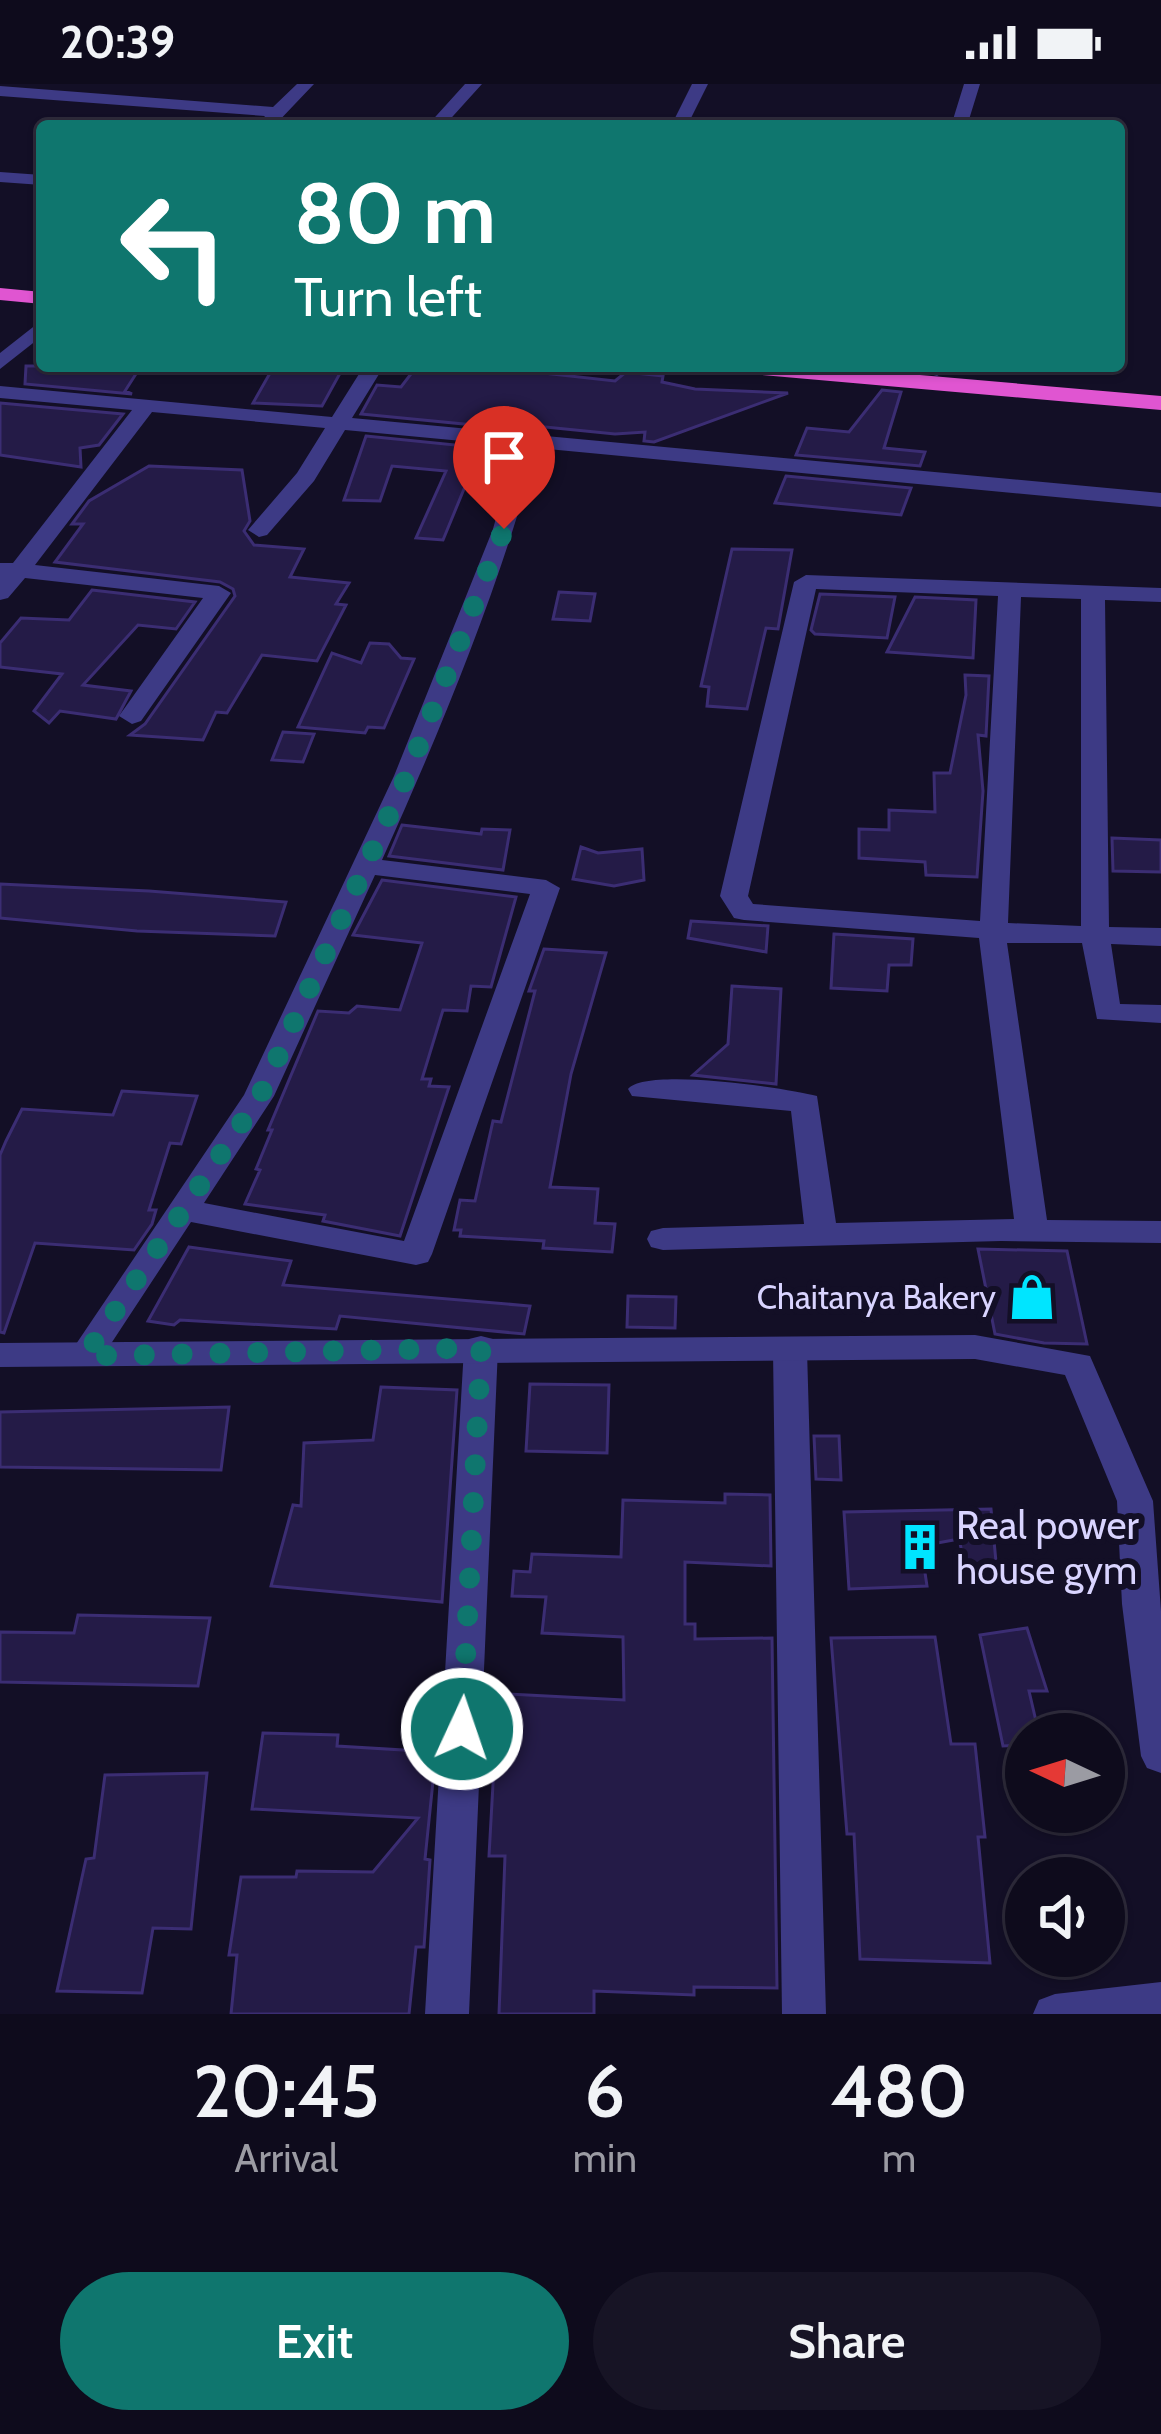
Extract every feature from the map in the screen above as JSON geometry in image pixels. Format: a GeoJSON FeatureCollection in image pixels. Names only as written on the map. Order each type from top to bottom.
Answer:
{"type":"FeatureCollection","features":[{"type":"Feature","properties":{"kind":"highway"},"geometry":{"type":"LineString","coordinates":[[0,294],[36,297]]}},
{"type":"Feature","properties":{"kind":"highway"},"geometry":{"type":"LineString","coordinates":[[0,304],[36,307]]}},
{"type":"Feature","properties":{"kind":"highway"},"geometry":{"type":"LineString","coordinates":[[806,372],[1161,404]]}},
{"type":"Feature","properties":{"kind":"highway"},"geometry":{"type":"LineString","coordinates":[[980,372],[1161,389]]}},
{"type":"Feature","properties":{"kind":"street"},"geometry":{"type":"LineString","coordinates":[[0,91],[271,119],[306,84]]}},
{"type":"Feature","properties":{"kind":"street"},"geometry":{"type":"LineString","coordinates":[[440,120],[473,84]]}},
{"type":"Feature","properties":{"kind":"street"},"geometry":{"type":"LineString","coordinates":[[682,120],[700,84]]}},
{"type":"Feature","properties":{"kind":"street"},"geometry":{"type":"LineString","coordinates":[[960,120],[972,84]]}},
{"type":"Feature","properties":{"kind":"street"},"geometry":{"type":"LineString","coordinates":[[0,177],[36,180]]}},
{"type":"Feature","properties":{"kind":"street"},"geometry":{"type":"LineString","coordinates":[[0,363],[36,331]]}},
{"type":"Feature","properties":{"kind":"street"},"geometry":{"type":"LineString","coordinates":[[259,530],[306,476],[370,372]]}},
{"type":"Feature","properties":{"kind":"street"},"geometry":{"type":"LineString","coordinates":[[0,392],[1161,500]]}},
{"type":"Feature","properties":{"kind":"street"},"geometry":{"type":"LineString","coordinates":[[0,593],[10,569],[145,406]]}},
{"type":"Feature","properties":{"kind":"street"},"geometry":{"type":"LineString","coordinates":[[85,1356],[260,1096],[407,776],[504,529],[528,442]]}},
{"type":"Feature","properties":{"kind":"street"},"geometry":{"type":"LineString","coordinates":[[10,569],[219,593],[132,716]]}},
{"type":"Feature","properties":{"kind":"street"},"geometry":{"type":"LineString","coordinates":[[1161,595],[806,582],[734,896],[744,912],[1161,938]]}},
{"type":"Feature","properties":{"kind":"street"},"geometry":{"type":"LineString","coordinates":[[1010,589],[994,931],[1032,1230]]}},
{"type":"Feature","properties":{"kind":"street"},"geometry":{"type":"LineString","coordinates":[[1093,591],[1095,935],[1106,1012],[1161,1014]]}},
{"type":"Feature","properties":{"kind":"street"},"geometry":{"type":"LineString","coordinates":[[186,1210],[416,1254],[454,1135],[546,888],[365,866]]}},
{"type":"Feature","properties":{"kind":"street"},"geometry":{"type":"LineString","coordinates":[[643,1089],[806,1102],[820,1235]]}},
{"type":"Feature","properties":{"kind":"street"},"geometry":{"type":"LineString","coordinates":[[663,1239],[1032,1230],[1161,1232]]}},
{"type":"Feature","properties":{"kind":"street"},"geometry":{"type":"LineString","coordinates":[[0,1354],[975,1347],[1078,1365],[1135,1502],[1151,1604],[1161,1756]]}},
{"type":"Feature","properties":{"kind":"street"},"geometry":{"type":"LineString","coordinates":[[447,2014],[481,1348]]}},
{"type":"Feature","properties":{"kind":"street"},"geometry":{"type":"LineString","coordinates":[[790,1350],[804,2014]]}},
{"type":"Feature","properties":{"kind":"street"},"geometry":{"type":"LineString","coordinates":[[1055,2014],[1161,2002]]}},
{"type":"Feature","properties":{"kind":"building"},"geometry":{"type":"Polygon","coordinates":[[[26,366],[36,366],[36,372],[137,372],[125,391],[132,394],[25,384],[26,366]]]}},
{"type":"Feature","properties":{"kind":"building"},"geometry":{"type":"Polygon","coordinates":[[[271,372],[341,372],[322,406],[253,403],[271,372]]]}},
{"type":"Feature","properties":{"kind":"building"},"geometry":{"type":"Polygon","coordinates":[[[412,372],[534,372],[615,381],[626,372],[663,376],[662,382],[695,389],[788,393],[654,442],[644,441],[645,432],[615,434],[495,422],[495,427],[361,414],[377,385],[401,387],[412,372]]]}},
{"type":"Feature","properties":{"kind":"building"},"geometry":{"type":"Polygon","coordinates":[[[882,390],[901,392],[884,448],[925,452],[920,466],[796,455],[807,428],[849,432],[882,390]]]}},
{"type":"Feature","properties":{"kind":"building"},"geometry":{"type":"Polygon","coordinates":[[[0,403],[123,414],[99,445],[80,448],[81,467],[0,455],[0,403]]]}},
{"type":"Feature","properties":{"kind":"building"},"geometry":{"type":"Polygon","coordinates":[[[366,436],[495,449],[494,468],[471,472],[443,540],[416,538],[446,471],[392,466],[380,501],[344,500],[366,436]]]}},
{"type":"Feature","properties":{"kind":"building"},"geometry":{"type":"Polygon","coordinates":[[[149,466],[242,470],[250,521],[244,531],[254,545],[304,549],[290,577],[349,583],[336,604],[346,605],[317,661],[262,655],[227,713],[216,712],[203,740],[130,735],[145,724],[235,596],[233,589],[220,582],[55,562],[83,524],[72,524],[89,501],[149,466]]]}},
{"type":"Feature","properties":{"kind":"building"},"geometry":{"type":"Polygon","coordinates":[[[786,476],[911,488],[901,515],[775,503],[786,476]]]}},
{"type":"Feature","properties":{"kind":"building"},"geometry":{"type":"Polygon","coordinates":[[[732,549],[792,550],[778,629],[766,628],[747,709],[707,706],[709,687],[701,686],[732,549]]]}},
{"type":"Feature","properties":{"kind":"building"},"geometry":{"type":"Polygon","coordinates":[[[92,590],[195,602],[176,629],[138,625],[83,685],[131,691],[116,719],[60,711],[49,723],[34,711],[62,674],[0,667],[0,643],[21,618],[69,620],[92,590]]]}},
{"type":"Feature","properties":{"kind":"building"},"geometry":{"type":"Polygon","coordinates":[[[559,592],[595,594],[590,621],[553,619],[559,592]]]}},
{"type":"Feature","properties":{"kind":"building"},"geometry":{"type":"Polygon","coordinates":[[[820,594],[895,597],[887,638],[815,634],[811,630],[820,594]]]}},
{"type":"Feature","properties":{"kind":"building"},"geometry":{"type":"Polygon","coordinates":[[[915,597],[976,600],[973,658],[887,652],[915,597]]]}},
{"type":"Feature","properties":{"kind":"building"},"geometry":{"type":"Polygon","coordinates":[[[370,643],[389,644],[401,658],[414,659],[384,728],[368,727],[365,733],[298,727],[332,653],[361,663],[370,643]]]}},
{"type":"Feature","properties":{"kind":"building"},"geometry":{"type":"Polygon","coordinates":[[[965,675],[989,676],[986,736],[978,735],[983,791],[977,877],[926,875],[925,862],[859,858],[859,829],[889,830],[889,810],[935,812],[934,773],[950,773],[966,695],[965,675]]]}},
{"type":"Feature","properties":{"kind":"building"},"geometry":{"type":"Polygon","coordinates":[[[283,732],[314,734],[303,762],[272,760],[283,732]]]}},
{"type":"Feature","properties":{"kind":"building"},"geometry":{"type":"Polygon","coordinates":[[[402,825],[481,834],[482,829],[510,830],[503,870],[389,856],[402,825]]]}},
{"type":"Feature","properties":{"kind":"building"},"geometry":{"type":"Polygon","coordinates":[[[1112,838],[1161,840],[1161,872],[1113,871],[1112,838]]]}},
{"type":"Feature","properties":{"kind":"building"},"geometry":{"type":"Polygon","coordinates":[[[581,847],[598,853],[642,849],[644,880],[614,886],[573,879],[581,847]]]}},
{"type":"Feature","properties":{"kind":"building"},"geometry":{"type":"Polygon","coordinates":[[[382,880],[516,897],[491,987],[471,986],[467,1011],[443,1010],[422,1079],[431,1079],[429,1086],[449,1087],[400,1236],[323,1221],[325,1215],[245,1204],[260,1170],[256,1169],[272,1130],[268,1130],[318,1011],[349,1013],[357,1006],[400,1010],[422,943],[353,935],[382,880]]]}},
{"type":"Feature","properties":{"kind":"building"},"geometry":{"type":"Polygon","coordinates":[[[0,884],[286,902],[275,936],[137,931],[0,918],[0,884]]]}},
{"type":"Feature","properties":{"kind":"building"},"geometry":{"type":"Polygon","coordinates":[[[691,921],[768,926],[766,952],[688,938],[691,921]]]}},
{"type":"Feature","properties":{"kind":"building"},"geometry":{"type":"Polygon","coordinates":[[[834,934],[913,939],[911,965],[889,965],[887,991],[831,988],[834,934]]]}},
{"type":"Feature","properties":{"kind":"building"},"geometry":{"type":"Polygon","coordinates":[[[544,949],[606,953],[571,1074],[550,1187],[598,1189],[595,1223],[615,1224],[612,1252],[543,1248],[544,1241],[460,1236],[461,1230],[454,1230],[460,1200],[475,1201],[493,1121],[501,1122],[535,991],[529,991],[544,949]]]}},
{"type":"Feature","properties":{"kind":"building"},"geometry":{"type":"Polygon","coordinates":[[[732,986],[781,989],[776,1084],[693,1075],[728,1044],[732,986]]]}},
{"type":"Feature","properties":{"kind":"building"},"geometry":{"type":"Polygon","coordinates":[[[122,1091],[197,1096],[181,1144],[170,1143],[149,1210],[156,1210],[152,1224],[134,1250],[35,1243],[4,1333],[0,1332],[0,1155],[22,1109],[113,1115],[122,1091]]]}},
{"type":"Feature","properties":{"kind":"building"},"geometry":{"type":"Polygon","coordinates":[[[189,1247],[291,1261],[283,1285],[530,1306],[524,1334],[340,1316],[336,1329],[148,1321],[189,1247]]]}},
{"type":"Feature","properties":{"kind":"building","name":"Chaitanya Bakery"},"geometry":{"type":"Polygon","coordinates":[[[978,1249],[1067,1251],[1087,1344],[1044,1343],[995,1334],[978,1249]]]}},
{"type":"Feature","properties":{"kind":"building"},"geometry":{"type":"Polygon","coordinates":[[[628,1296],[676,1297],[675,1328],[627,1327],[628,1296]]]}},
{"type":"Feature","properties":{"kind":"building"},"geometry":{"type":"Polygon","coordinates":[[[530,1384],[609,1385],[607,1453],[526,1451],[530,1384]]]}},
{"type":"Feature","properties":{"kind":"building"},"geometry":{"type":"Polygon","coordinates":[[[381,1387],[457,1390],[442,1602],[271,1586],[293,1505],[301,1506],[304,1443],[373,1440],[381,1387]]]}},
{"type":"Feature","properties":{"kind":"building"},"geometry":{"type":"Polygon","coordinates":[[[229,1407],[221,1470],[0,1467],[0,1412],[229,1407]]]}},
{"type":"Feature","properties":{"kind":"building"},"geometry":{"type":"Polygon","coordinates":[[[814,1436],[839,1436],[841,1480],[816,1479],[814,1436]]]}},
{"type":"Feature","properties":{"kind":"building"},"geometry":{"type":"Polygon","coordinates":[[[725,1494],[770,1495],[771,1566],[685,1562],[685,1624],[695,1624],[695,1639],[772,1638],[777,1988],[694,1987],[694,1995],[594,1991],[594,2014],[499,2014],[505,1856],[489,1856],[494,1766],[500,1766],[506,1694],[624,1700],[623,1637],[542,1633],[546,1597],[512,1596],[514,1571],[530,1572],[532,1554],[621,1557],[623,1500],[725,1503],[725,1494]]]}},
{"type":"Feature","properties":{"kind":"building","name":"Real power house gym"},"geometry":{"type":"Polygon","coordinates":[[[991,1509],[998,1583],[969,1584],[959,1539],[921,1546],[927,1586],[849,1589],[844,1512],[991,1509]]]}},
{"type":"Feature","properties":{"kind":"building"},"geometry":{"type":"Polygon","coordinates":[[[78,1615],[210,1618],[198,1686],[0,1682],[0,1632],[74,1633],[78,1615]]]}},
{"type":"Feature","properties":{"kind":"building"},"geometry":{"type":"Polygon","coordinates":[[[1027,1628],[1047,1691],[1029,1691],[1034,1713],[1005,1713],[1005,1746],[1003,1746],[980,1635],[1027,1628]]]}},
{"type":"Feature","properties":{"kind":"building"},"geometry":{"type":"Polygon","coordinates":[[[935,1637],[951,1744],[975,1744],[985,1837],[978,1837],[990,1963],[860,1959],[854,1834],[847,1834],[831,1638],[935,1637]]]}},
{"type":"Feature","properties":{"kind":"building"},"geometry":{"type":"Polygon","coordinates":[[[263,1733],[338,1735],[337,1746],[436,1752],[425,1859],[430,1860],[424,1947],[416,1947],[409,2014],[231,2014],[237,1955],[229,1955],[241,1877],[296,1877],[297,1871],[373,1872],[418,1818],[252,1809],[263,1733]]]}},
{"type":"Feature","properties":{"kind":"building"},"geometry":{"type":"Polygon","coordinates":[[[207,1773],[191,1929],[153,1928],[142,1993],[57,1991],[86,1859],[94,1858],[105,1775],[207,1773]]]}},
{"type":"Feature","properties":{"kind":"place","name":"Chaitanya Bakery"},"geometry":{"type":"Point","coordinates":[1032,1297]}},
{"type":"Feature","properties":{"kind":"place","name":"Real power house gym"},"geometry":{"type":"Point","coordinates":[920,1547]}},
{"type":"Feature","properties":{"kind":"route"},"geometry":{"type":"LineString","coordinates":[[462,1729],[481,1348],[85,1356],[260,1096],[407,776],[504,529]]}}]}
